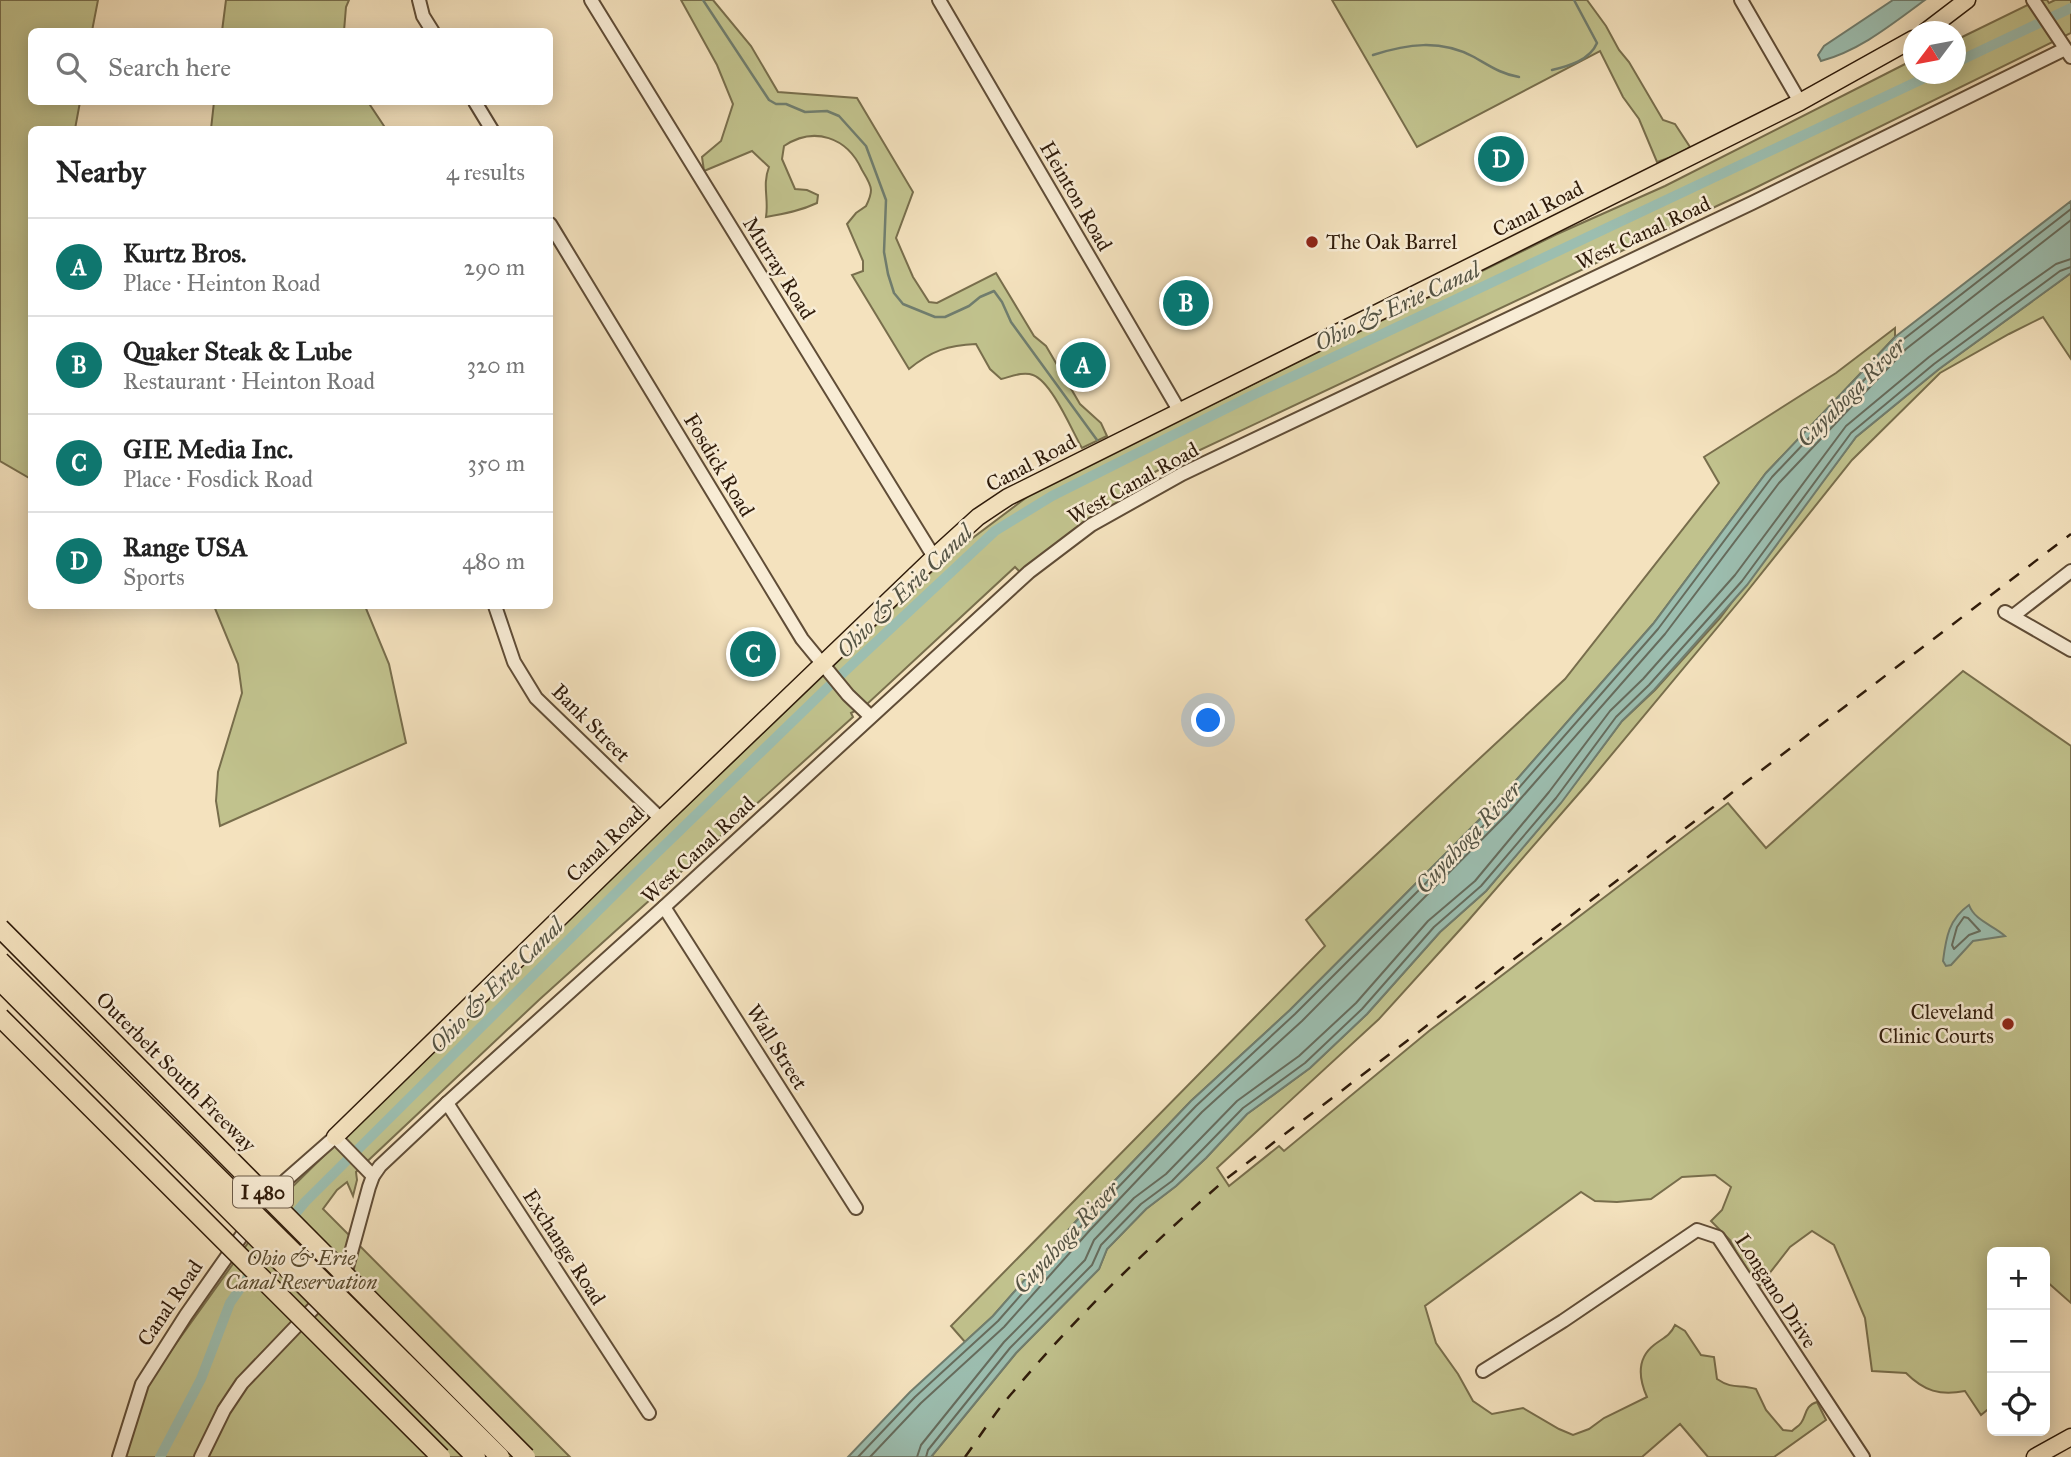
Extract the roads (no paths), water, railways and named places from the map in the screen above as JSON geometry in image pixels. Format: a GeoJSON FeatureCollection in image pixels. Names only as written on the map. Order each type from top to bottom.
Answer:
{"type":"FeatureCollection","features":[{"type":"Feature","properties":{"kind":"highway","name":"Outerbelt South Freeway"},"geometry":{"type":"LineString","coordinates":[[0,928],[526,1457]]}},
{"type":"Feature","properties":{"kind":"highway"},"geometry":{"type":"LineString","coordinates":[[0,961],[500,1457]]}},
{"type":"Feature","properties":{"kind":"highway"},"geometry":{"type":"LineString","coordinates":[[0,981],[475,1457]]}},
{"type":"Feature","properties":{"kind":"highway","name":"I 480"},"geometry":{"type":"LineString","coordinates":[[0,1017],[441,1457]]}},
{"type":"Feature","properties":{"kind":"main road"},"geometry":{"type":"LineString","coordinates":[[1939,21],[1967,0]]}},
{"type":"Feature","properties":{"kind":"main road","name":"Canal Road"},"geometry":{"type":"LineString","coordinates":[[335,1137],[661,819],[826,671],[934,557],[978,517],[1008,497],[1800,102],[1903,45]]}},
{"type":"Feature","properties":{"kind":"main road"},"geometry":{"type":"LineString","coordinates":[[2035,1457],[2071,1437]]}},
{"type":"Feature","properties":{"kind":"street"},"geometry":{"type":"LineString","coordinates":[[419,0],[423,16],[430,28]]}},
{"type":"Feature","properties":{"kind":"street","name":"Murray Road"},"geometry":{"type":"LineString","coordinates":[[591,0],[934,557]]}},
{"type":"Feature","properties":{"kind":"street","name":"Heinton Road"},"geometry":{"type":"LineString","coordinates":[[939,0],[1180,412]]}},
{"type":"Feature","properties":{"kind":"street"},"geometry":{"type":"LineString","coordinates":[[1741,0],[1800,102]]}},
{"type":"Feature","properties":{"kind":"street"},"geometry":{"type":"LineString","coordinates":[[2036,5],[2068,53]]}},
{"type":"Feature","properties":{"kind":"street","name":"West Canal Road"},"geometry":{"type":"LineString","coordinates":[[201,1457],[224,1410],[242,1383],[346,1271],[373,1176],[388,1159],[1040,563],[1091,525],[1150,490],[2068,53]]}},
{"type":"Feature","properties":{"kind":"street"},"geometry":{"type":"LineString","coordinates":[[477,105],[490,126]]}},
{"type":"Feature","properties":{"kind":"street","name":"Fosdick Road"},"geometry":{"type":"LineString","coordinates":[[553,228],[802,639],[826,671],[870,716]]}},
{"type":"Feature","properties":{"kind":"street"},"geometry":{"type":"LineString","coordinates":[[2071,571],[2009,614],[2071,650]]}},
{"type":"Feature","properties":{"kind":"street","name":"Bank Street"},"geometry":{"type":"LineString","coordinates":[[496,609],[514,662],[536,698],[661,819]]}},
{"type":"Feature","properties":{"kind":"street","name":"Wall Street"},"geometry":{"type":"LineString","coordinates":[[664,907],[856,1208]]}},
{"type":"Feature","properties":{"kind":"street","name":"Exchange Road"},"geometry":{"type":"LineString","coordinates":[[447,1103],[649,1413]]}},
{"type":"Feature","properties":{"kind":"street"},"geometry":{"type":"LineString","coordinates":[[335,1137],[373,1176]]}},
{"type":"Feature","properties":{"kind":"street","name":"Canal Road"},"geometry":{"type":"LineString","coordinates":[[119,1457],[142,1384],[186,1315],[247,1228],[286,1180],[335,1137]]}},
{"type":"Feature","properties":{"kind":"street","name":"Longano Drive"},"geometry":{"type":"LineString","coordinates":[[1483,1371],[1563,1321],[1697,1230],[1718,1237],[1863,1457]]}},
{"type":"Feature","properties":{"kind":"water"},"geometry":{"type":"Polygon","coordinates":[[[1893,0],[1925,0],[1863,43],[1821,61],[1818,55],[1824,46],[1893,0]]]}},
{"type":"Feature","properties":{"kind":"water","name":"Cuyahoga River"},"geometry":{"type":"Polygon","coordinates":[[[2071,201],[2071,273],[1939,369],[1856,437],[1747,585],[1654,690],[1622,721],[1561,803],[1486,891],[1440,932],[1367,1014],[1310,1068],[1247,1114],[1206,1158],[1146,1209],[1107,1249],[1099,1269],[1016,1353],[931,1457],[848,1457],[910,1392],[993,1316],[1078,1219],[1191,1101],[1290,1010],[1498,801],[1653,624],[1766,473],[1895,337],[2071,201]]]}},
{"type":"Feature","properties":{"kind":"water"},"geometry":{"type":"Polygon","coordinates":[[[1969,905],[1980,919],[2005,936],[1973,941],[1951,965],[1946,966],[1943,961],[1950,929],[1957,916],[1969,905]]]}},
{"type":"Feature","properties":{"kind":"waterway"},"geometry":{"type":"LineString","coordinates":[[703,0],[769,100],[805,112],[827,111],[839,116],[866,146],[886,200],[884,252],[888,274],[894,293],[903,304],[935,317],[945,317],[994,291],[1011,322],[1097,440]]}},
{"type":"Feature","properties":{"kind":"waterway"},"geometry":{"type":"LineString","coordinates":[[1552,70],[1584,58],[1597,43],[1574,0]]}},
{"type":"Feature","properties":{"kind":"waterway","name":"Ohio & Erie Canal"},"geometry":{"type":"LineString","coordinates":[[1966,58],[2071,8]]}},
{"type":"Feature","properties":{"kind":"waterway"},"geometry":{"type":"LineString","coordinates":[[1373,55],[1411,46],[1436,46],[1461,51],[1501,72],[1519,77]]}},
{"type":"Feature","properties":{"kind":"waterway","name":"Ohio & Erie Canal"},"geometry":{"type":"LineString","coordinates":[[160,1457],[201,1379],[230,1303],[276,1237],[305,1202],[636,873],[827,688],[995,531],[1052,496],[1251,396],[1912,84]]}},
{"type":"Feature","properties":{"kind":"railway"},"geometry":{"type":"LineString","coordinates":[[965,1457],[1006,1400],[1037,1363],[1143,1255],[1226,1179],[2071,534]]}},
{"type":"Feature","properties":{"kind":"place","name":"Range USA"},"geometry":{"type":"Point","coordinates":[1501,159]}},
{"type":"Feature","properties":{"kind":"place","name":"The Oak Barrel"},"geometry":{"type":"Point","coordinates":[1312,242]}},
{"type":"Feature","properties":{"kind":"place","name":"Quaker Steak & Lube"},"geometry":{"type":"Point","coordinates":[1186,303]}},
{"type":"Feature","properties":{"kind":"place","name":"Kurtz Bros."},"geometry":{"type":"Point","coordinates":[1083,365]}},
{"type":"Feature","properties":{"kind":"place","name":"GIE Media Inc."},"geometry":{"type":"Point","coordinates":[753,654]}},
{"type":"Feature","properties":{"kind":"place","name":"Cleveland Clinic Courts"},"geometry":{"type":"Point","coordinates":[2008,1024]}},
{"type":"Feature","properties":{"kind":"park label","name":"Ohio & Erie Canal Reservation"},"geometry":{"type":"Point","coordinates":[301,1270]}}]}
